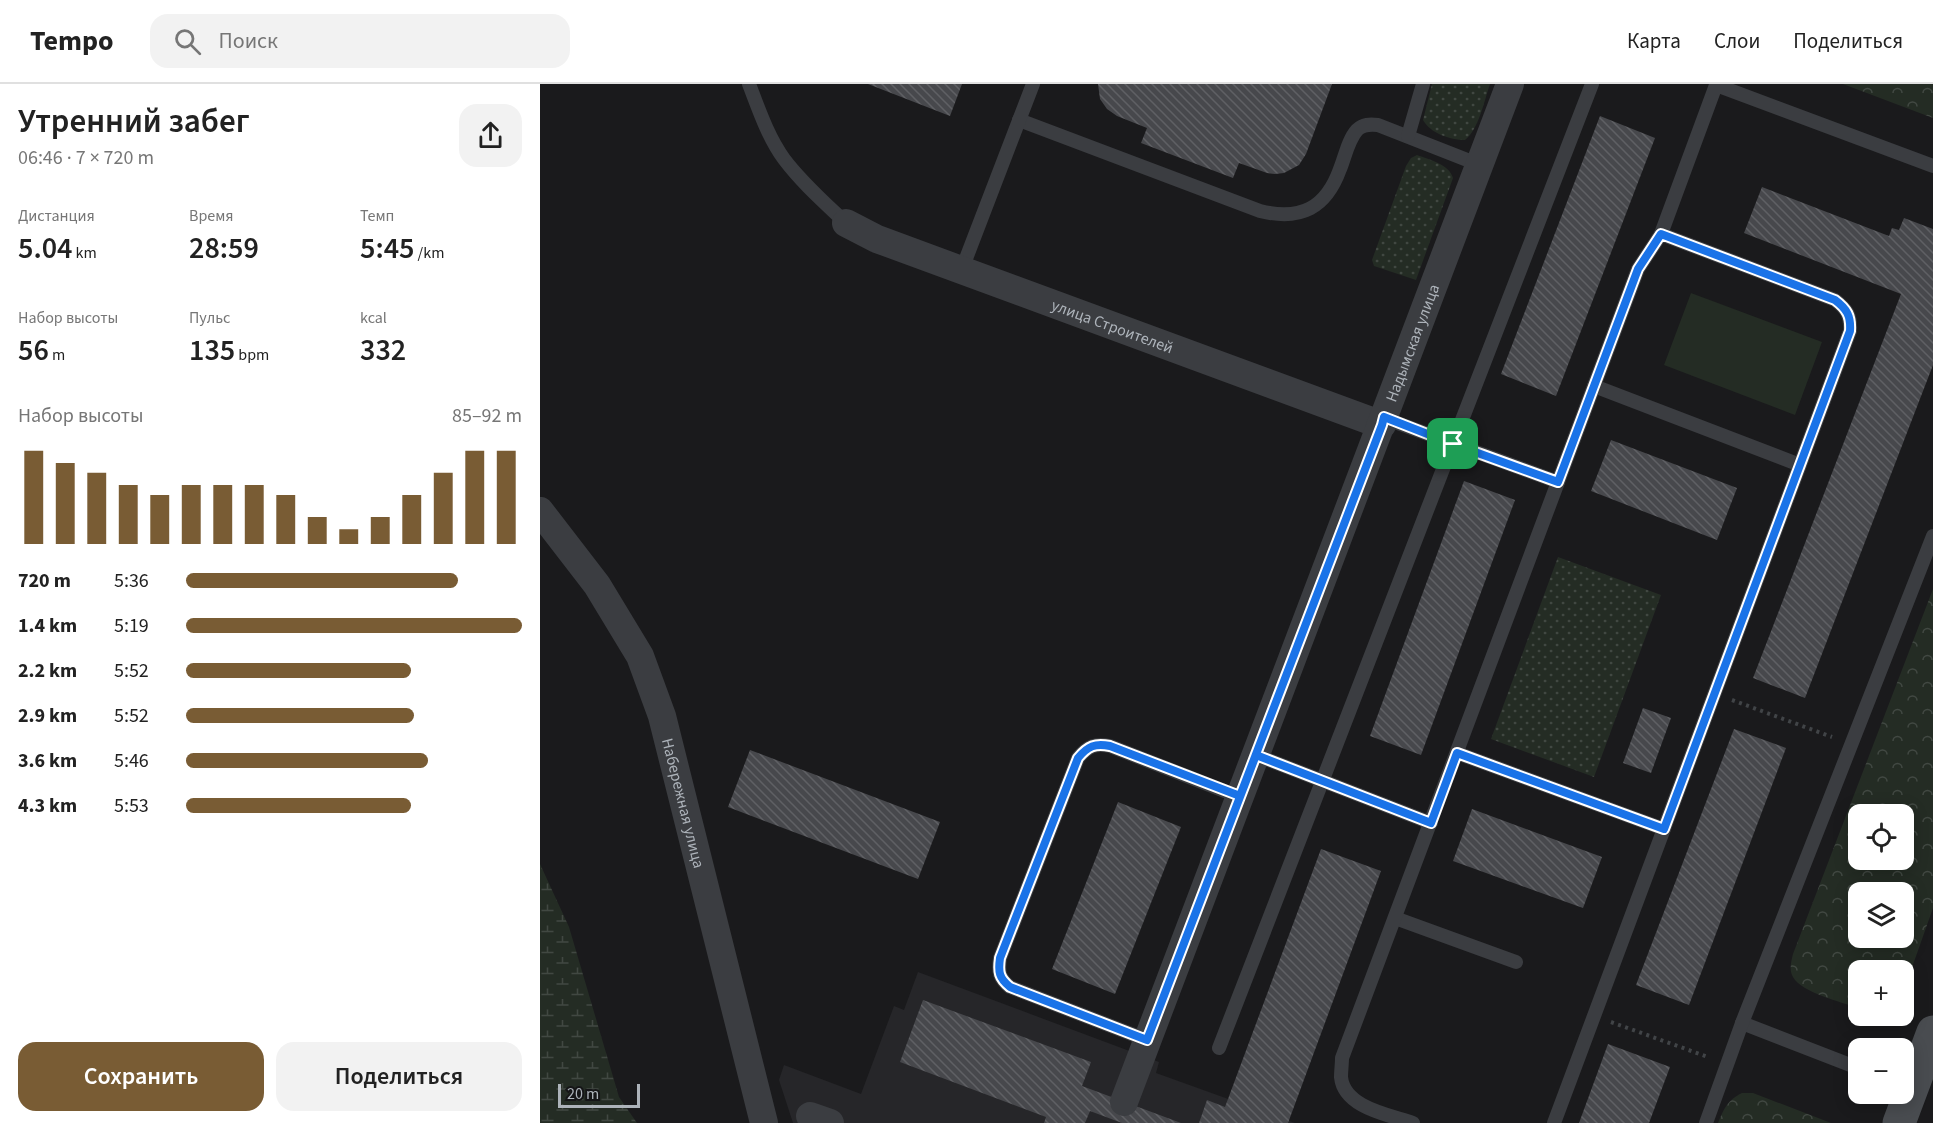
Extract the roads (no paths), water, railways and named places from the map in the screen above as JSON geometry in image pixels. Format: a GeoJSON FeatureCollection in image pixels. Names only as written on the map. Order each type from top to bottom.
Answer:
{"type":"FeatureCollection","features":[{"type":"Feature","properties":{"kind":"street","name":"Надымская улица"},"geometry":{"type":"LineString","coordinates":[[1124,1102],[1510,84]]}},
{"type":"Feature","properties":{"kind":"street","name":"улица Строителей"},"geometry":{"type":"LineString","coordinates":[[846,223],[877,239],[1383,421]]}},
{"type":"Feature","properties":{"kind":"street","name":"Набережная улица"},"geometry":{"type":"LineString","coordinates":[[540,511],[597,585],[640,656],[662,716],[764,1123]]}},
{"type":"Feature","properties":{"kind":"street"},"geometry":{"type":"LineString","coordinates":[[1914,1073],[1933,1032]]}},
{"type":"Feature","properties":{"kind":"street"},"geometry":{"type":"LineString","coordinates":[[1899,1123],[1904,1104]]}},
{"type":"Feature","properties":{"kind":"lane"},"geometry":{"type":"LineString","coordinates":[[749,84],[764,125],[784,159],[846,223]]}},
{"type":"Feature","properties":{"kind":"lane"},"geometry":{"type":"LineString","coordinates":[[962,269],[1033,84]]}},
{"type":"Feature","properties":{"kind":"lane"},"geometry":{"type":"LineString","coordinates":[[1408,136],[1424,84]]}},
{"type":"Feature","properties":{"kind":"lane"},"geometry":{"type":"LineString","coordinates":[[1219,1048],[1592,84]]}},
{"type":"Feature","properties":{"kind":"lane"},"geometry":{"type":"LineString","coordinates":[[1413,1123],[1360,1104],[1347,1092],[1341,1079],[1342,1058],[1638,269],[1661,234],[1715,84],[1933,166]]}},
{"type":"Feature","properties":{"kind":"lane"},"geometry":{"type":"LineString","coordinates":[[1019,120],[1260,211],[1279,216],[1294,215],[1310,209],[1327,195],[1337,178],[1350,142],[1358,129],[1368,124],[1378,125],[1480,165]]}},
{"type":"Feature","properties":{"kind":"lane"},"geometry":{"type":"LineString","coordinates":[[1554,1123],[1850,331],[1851,319],[1835,300],[1661,234]]}},
{"type":"Feature","properties":{"kind":"lane"},"geometry":{"type":"LineString","coordinates":[[1594,386],[1800,465]]}},
{"type":"Feature","properties":{"kind":"lane"},"geometry":{"type":"LineString","coordinates":[[1383,421],[1558,482]]}},
{"type":"Feature","properties":{"kind":"lane"},"geometry":{"type":"LineString","coordinates":[[1706,1123],[1726,1064],[1933,536]]}},
{"type":"Feature","properties":{"kind":"lane"},"geometry":{"type":"LineString","coordinates":[[1147,1040],[1010,987],[1002,981],[998,971],[1000,958],[1078,758],[1087,748],[1099,744],[1110,746],[1240,796]]}},
{"type":"Feature","properties":{"kind":"lane"},"geometry":{"type":"LineString","coordinates":[[1457,753],[1664,829]]}},
{"type":"Feature","properties":{"kind":"lane"},"geometry":{"type":"LineString","coordinates":[[1256,755],[1431,823]]}},
{"type":"Feature","properties":{"kind":"lane"},"geometry":{"type":"LineString","coordinates":[[1395,918],[1516,962]]}},
{"type":"Feature","properties":{"kind":"lane"},"geometry":{"type":"LineString","coordinates":[[1742,1023],[1848,1064]]}}]}
